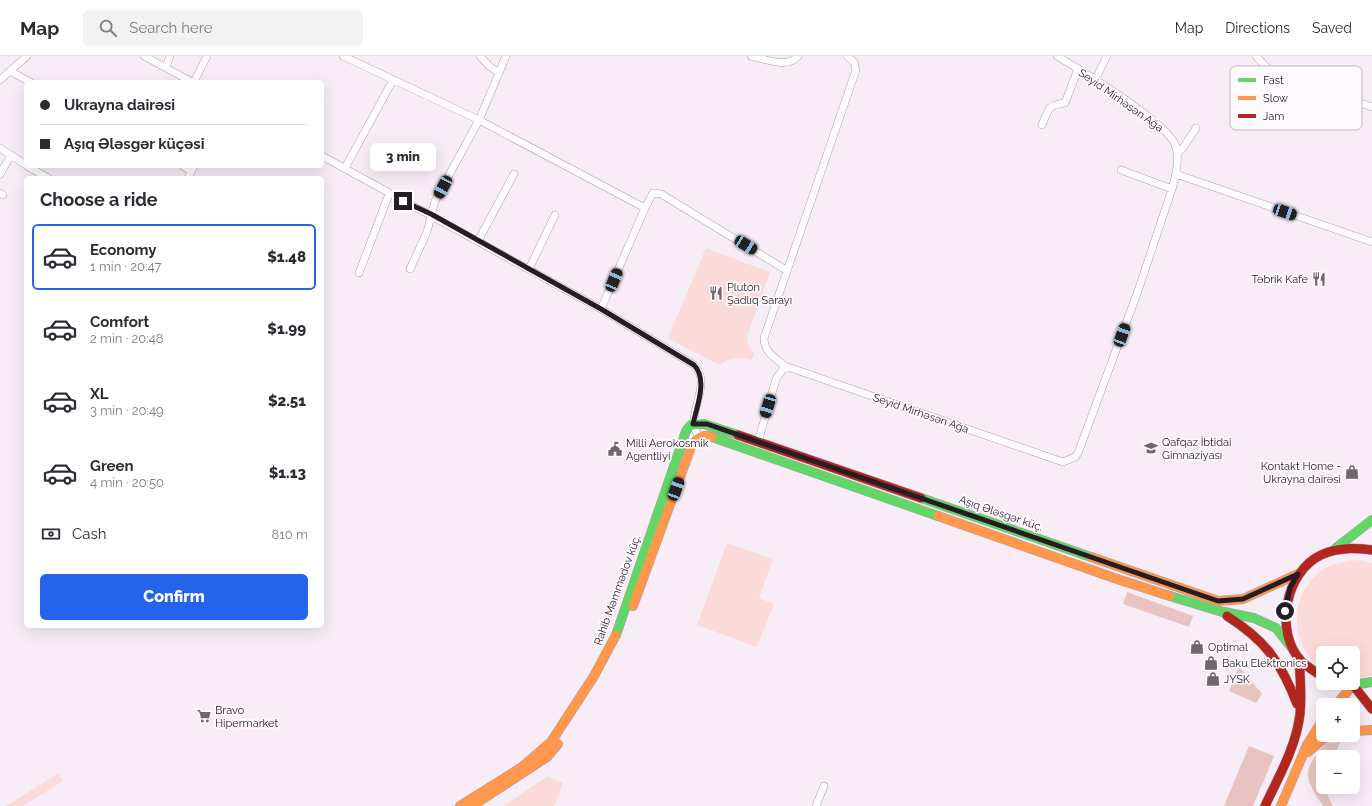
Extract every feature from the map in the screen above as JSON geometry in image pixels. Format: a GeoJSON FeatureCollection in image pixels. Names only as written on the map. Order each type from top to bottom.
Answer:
{"type":"FeatureCollection","features":[{"type":"Feature","properties":{"kind":"main road","name":"Aşıq Ələsgər küç."},"geometry":{"type":"LineString","coordinates":[[693,424],[707,424],[1218,601],[1243,599],[1298,574]]}},
{"type":"Feature","properties":{"kind":"main road","name":"Rahib Məmmədov küç."},"geometry":{"type":"LineString","coordinates":[[460,806],[544,755],[618,638],[683,437],[689,426],[693,424]]}},
{"type":"Feature","properties":{"kind":"main road"},"geometry":{"type":"LineString","coordinates":[[618,638],[691,447],[701,436],[713,436],[1120,580],[1219,611],[1254,618],[1276,628],[1299,658],[1307,667],[1316,673]]}},
{"type":"Feature","properties":{"kind":"main road"},"geometry":{"type":"LineString","coordinates":[[755,451],[758,442]]}},
{"type":"Feature","properties":{"kind":"main road"},"geometry":{"type":"LineString","coordinates":[[1334,550],[1372,520]]}},
{"type":"Feature","properties":{"kind":"main road"},"geometry":{"type":"LineString","coordinates":[[1293,650],[1287,635],[1284,619],[1285,603],[1290,588],[1298,574],[1308,563],[1321,555],[1334,550],[1350,547],[1372,550]]}},
{"type":"Feature","properties":{"kind":"main road"},"geometry":{"type":"LineString","coordinates":[[1219,611],[1244,626],[1262,640],[1282,665],[1300,711]]}},
{"type":"Feature","properties":{"kind":"main road"},"geometry":{"type":"LineString","coordinates":[[1265,806],[1294,739],[1300,711],[1299,658]]}},
{"type":"Feature","properties":{"kind":"main road"},"geometry":{"type":"LineString","coordinates":[[1360,684],[1372,682]]}},
{"type":"Feature","properties":{"kind":"main road"},"geometry":{"type":"LineString","coordinates":[[1342,698],[1349,690]]}},
{"type":"Feature","properties":{"kind":"main road"},"geometry":{"type":"LineString","coordinates":[[1357,690],[1372,708]]}},
{"type":"Feature","properties":{"kind":"main road"},"geometry":{"type":"LineString","coordinates":[[1360,730],[1372,730]]}},
{"type":"Feature","properties":{"kind":"main road"},"geometry":{"type":"LineString","coordinates":[[1281,806],[1307,745],[1316,731]]}},
{"type":"Feature","properties":{"kind":"main road"},"geometry":{"type":"LineString","coordinates":[[1301,759],[1318,742]]}},
{"type":"Feature","properties":{"kind":"main road"},"geometry":{"type":"LineString","coordinates":[[472,806],[544,755]]}},
{"type":"Feature","properties":{"kind":"street"},"geometry":{"type":"LineString","coordinates":[[0,80],[27,56]]}},
{"type":"Feature","properties":{"kind":"street"},"geometry":{"type":"LineString","coordinates":[[144,56],[189,80]]}},
{"type":"Feature","properties":{"kind":"street"},"geometry":{"type":"LineString","coordinates":[[166,67],[170,56]]}},
{"type":"Feature","properties":{"kind":"street"},"geometry":{"type":"LineString","coordinates":[[194,80],[207,56]]}},
{"type":"Feature","properties":{"kind":"street"},"geometry":{"type":"LineString","coordinates":[[343,56],[479,120],[645,208]]}},
{"type":"Feature","properties":{"kind":"street"},"geometry":{"type":"LineString","coordinates":[[480,56],[488,66],[499,73]]}},
{"type":"Feature","properties":{"kind":"street"},"geometry":{"type":"LineString","coordinates":[[410,269],[427,232],[431,214],[438,196],[479,120],[506,56]]}},
{"type":"Feature","properties":{"kind":"street"},"geometry":{"type":"LineString","coordinates":[[751,56],[786,63],[795,60],[798,56]]}},
{"type":"Feature","properties":{"kind":"street","name":"Seyid Mirhəsən Ağa"},"geometry":{"type":"LineString","coordinates":[[847,56],[854,62],[856,70],[786,270],[764,338],[764,346],[784,366],[1056,461],[1070,461],[1078,453],[1138,291],[1172,189],[1176,174],[1177,154],[1175,144],[1164,129],[1095,80],[1057,56]]}},
{"type":"Feature","properties":{"kind":"street"},"geometry":{"type":"LineString","coordinates":[[1095,80],[1107,56]]}},
{"type":"Feature","properties":{"kind":"street"},"geometry":{"type":"LineString","coordinates":[[1256,56],[1265,66]]}},
{"type":"Feature","properties":{"kind":"street"},"geometry":{"type":"LineString","coordinates":[[1042,125],[1050,106],[1065,103],[1078,69]]}},
{"type":"Feature","properties":{"kind":"street"},"geometry":{"type":"LineString","coordinates":[[10,71],[26,80]]}},
{"type":"Feature","properties":{"kind":"street"},"geometry":{"type":"LineString","coordinates":[[344,168],[392,80]]}},
{"type":"Feature","properties":{"kind":"street"},"geometry":{"type":"LineString","coordinates":[[1362,104],[1372,107]]}},
{"type":"Feature","properties":{"kind":"street"},"geometry":{"type":"LineString","coordinates":[[1177,154],[1183,148],[1196,128]]}},
{"type":"Feature","properties":{"kind":"street"},"geometry":{"type":"LineString","coordinates":[[0,148],[24,165]]}},
{"type":"Feature","properties":{"kind":"street"},"geometry":{"type":"LineString","coordinates":[[0,174],[11,155]]}},
{"type":"Feature","properties":{"kind":"street"},"geometry":{"type":"LineString","coordinates":[[324,157],[389,194],[431,214],[601,309],[687,360],[699,369],[701,382],[693,424],[701,436]]}},
{"type":"Feature","properties":{"kind":"street"},"geometry":{"type":"LineString","coordinates":[[30,168],[44,176]]}},
{"type":"Feature","properties":{"kind":"street"},"geometry":{"type":"LineString","coordinates":[[1121,170],[1172,189]]}},
{"type":"Feature","properties":{"kind":"street"},"geometry":{"type":"LineString","coordinates":[[478,241],[514,174]]}},
{"type":"Feature","properties":{"kind":"street"},"geometry":{"type":"LineString","coordinates":[[1176,174],[1372,242]]}},
{"type":"Feature","properties":{"kind":"street"},"geometry":{"type":"LineString","coordinates":[[601,309],[653,193],[661,194],[786,270]]}},
{"type":"Feature","properties":{"kind":"street"},"geometry":{"type":"LineString","coordinates":[[359,273],[389,194]]}},
{"type":"Feature","properties":{"kind":"street"},"geometry":{"type":"LineString","coordinates":[[529,269],[555,215]]}},
{"type":"Feature","properties":{"kind":"street"},"geometry":{"type":"LineString","coordinates":[[758,442],[776,379],[784,366]]}},
{"type":"Feature","properties":{"kind":"street"},"geometry":{"type":"LineString","coordinates":[[816,806],[824,786]]}},
{"type":"Feature","properties":{"kind":"shaded area"},"geometry":{"type":"Polygon","coordinates":[[[706,248],[770,272],[747,336],[747,341],[754,355],[751,360],[735,358],[727,360],[719,365],[668,338],[706,248]]]}},
{"type":"Feature","properties":{"kind":"shaded area"},"geometry":{"type":"Polygon","coordinates":[[[727,543],[773,559],[759,598],[774,604],[757,647],[697,625],[727,543]]]}},
{"type":"Feature","properties":{"kind":"shaded area"},"geometry":{"type":"Polygon","coordinates":[[[1357,560],[1372,563],[1372,676],[1360,678],[1360,646],[1316,646],[1316,663],[1303,647],[1298,633],[1297,619],[1299,605],[1304,591],[1312,579],[1324,569],[1340,563],[1357,560]]]}},
{"type":"Feature","properties":{"kind":"shaded area"},"geometry":{"type":"Polygon","coordinates":[[[1127,592],[1193,616],[1189,627],[1123,604],[1127,592]]]}},
{"type":"Feature","properties":{"kind":"shaded area"},"geometry":{"type":"Polygon","coordinates":[[[1239,666],[1262,694],[1256,703],[1229,691],[1239,666]]]}},
{"type":"Feature","properties":{"kind":"shaded area"},"geometry":{"type":"Polygon","coordinates":[[[1340,742],[1337,750],[1320,750],[1325,744],[1340,742]]]}},
{"type":"Feature","properties":{"kind":"shaded area"},"geometry":{"type":"Polygon","coordinates":[[[1249,746],[1274,756],[1253,806],[1224,806],[1249,746]]]}},
{"type":"Feature","properties":{"kind":"shaded area"},"geometry":{"type":"Polygon","coordinates":[[[1316,755],[1316,794],[1327,794],[1333,806],[1323,806],[1312,788],[1308,775],[1312,761],[1316,755]]]}},
{"type":"Feature","properties":{"kind":"shaded area"},"geometry":{"type":"Polygon","coordinates":[[[59,773],[63,781],[23,806],[6,806],[59,773]]]}},
{"type":"Feature","properties":{"kind":"shaded area"},"geometry":{"type":"Polygon","coordinates":[[[548,776],[563,783],[554,806],[504,806],[548,776]]]}},
{"type":"Feature","properties":{"kind":"traffic: fast"},"geometry":{"type":"LineString","coordinates":[[616,635],[686,431],[691,425],[704,424],[738,435]]}},
{"type":"Feature","properties":{"kind":"traffic: fast"},"geometry":{"type":"LineString","coordinates":[[712,437],[938,516]]}},
{"type":"Feature","properties":{"kind":"traffic: fast"},"geometry":{"type":"LineString","coordinates":[[921,498],[1091,557]]}},
{"type":"Feature","properties":{"kind":"traffic: fast"},"geometry":{"type":"LineString","coordinates":[[1336,548],[1372,520]]}},
{"type":"Feature","properties":{"kind":"traffic: fast"},"geometry":{"type":"LineString","coordinates":[[1170,596],[1219,611],[1254,618],[1276,628],[1291,647]]}},
{"type":"Feature","properties":{"kind":"traffic: fast"},"geometry":{"type":"LineString","coordinates":[[1360,684],[1372,682]]}},
{"type":"Feature","properties":{"kind":"traffic: slow"},"geometry":{"type":"LineString","coordinates":[[633,606],[691,447],[702,436],[712,437]]}},
{"type":"Feature","properties":{"kind":"traffic: slow"},"geometry":{"type":"LineString","coordinates":[[938,516],[1170,596]]}},
{"type":"Feature","properties":{"kind":"traffic: slow"},"geometry":{"type":"LineString","coordinates":[[1091,557],[1218,601],[1243,599],[1298,574]]}},
{"type":"Feature","properties":{"kind":"traffic: slow"},"geometry":{"type":"LineString","coordinates":[[460,806],[522,767],[551,742],[594,676],[616,635]]}},
{"type":"Feature","properties":{"kind":"traffic: slow"},"geometry":{"type":"LineString","coordinates":[[1342,698],[1349,690]]}},
{"type":"Feature","properties":{"kind":"traffic: slow"},"geometry":{"type":"LineString","coordinates":[[1360,731],[1372,730]]}},
{"type":"Feature","properties":{"kind":"traffic: slow"},"geometry":{"type":"LineString","coordinates":[[1281,806],[1307,745],[1316,731]]}},
{"type":"Feature","properties":{"kind":"traffic: slow"},"geometry":{"type":"LineString","coordinates":[[1308,752],[1320,742]]}},
{"type":"Feature","properties":{"kind":"traffic: slow"},"geometry":{"type":"LineString","coordinates":[[472,806],[547,757],[558,744]]}},
{"type":"Feature","properties":{"kind":"traffic: jam"},"geometry":{"type":"LineString","coordinates":[[738,435],[921,498]]}},
{"type":"Feature","properties":{"kind":"traffic: jam"},"geometry":{"type":"LineString","coordinates":[[1316,672],[1301,661],[1293,649],[1288,635],[1286,619],[1287,604],[1292,588],[1299,575],[1309,563],[1321,555],[1328,552],[1346,549],[1372,550]]}},
{"type":"Feature","properties":{"kind":"traffic: jam"},"geometry":{"type":"LineString","coordinates":[[1227,616],[1252,634],[1270,653],[1285,676],[1297,704]]}},
{"type":"Feature","properties":{"kind":"traffic: jam"},"geometry":{"type":"LineString","coordinates":[[1265,806],[1291,750],[1298,726],[1301,700],[1299,658]]}},
{"type":"Feature","properties":{"kind":"traffic: jam"},"geometry":{"type":"LineString","coordinates":[[1357,690],[1372,709]]}},
{"type":"Feature","properties":{"kind":"place","name":"Təbrik Kafe"},"geometry":{"type":"Point","coordinates":[1319,279]}},
{"type":"Feature","properties":{"kind":"place","name":"Pluton Şadlıq Sarayı"},"geometry":{"type":"Point","coordinates":[716,293]}},
{"type":"Feature","properties":{"kind":"place","name":"Qafqaz İbtidai Gimnaziyası"},"geometry":{"type":"Point","coordinates":[1151,448]}},
{"type":"Feature","properties":{"kind":"place","name":"Milli Aerokosmik Agentliyi"},"geometry":{"type":"Point","coordinates":[615,449]}},
{"type":"Feature","properties":{"kind":"place","name":"Kontakt Home - Ukrayna dairəsi"},"geometry":{"type":"Point","coordinates":[1352,472]}},
{"type":"Feature","properties":{"kind":"place","name":"Optimal"},"geometry":{"type":"Point","coordinates":[1197,647]}},
{"type":"Feature","properties":{"kind":"place","name":"Baku Elektronics"},"geometry":{"type":"Point","coordinates":[1211,663]}},
{"type":"Feature","properties":{"kind":"place","name":"JYSK"},"geometry":{"type":"Point","coordinates":[1213,679]}},
{"type":"Feature","properties":{"kind":"place","name":"Bravo Hipermarket"},"geometry":{"type":"Point","coordinates":[204,716]}},
{"type":"Feature","properties":{"kind":"route"},"geometry":{"type":"LineString","coordinates":[[403,201],[431,214],[601,309],[694,365],[699,369],[701,382],[693,424],[707,424],[1218,601],[1225,602],[1243,599],[1266,590],[1298,574],[1290,588],[1285,603],[1285,611]]}}]}
